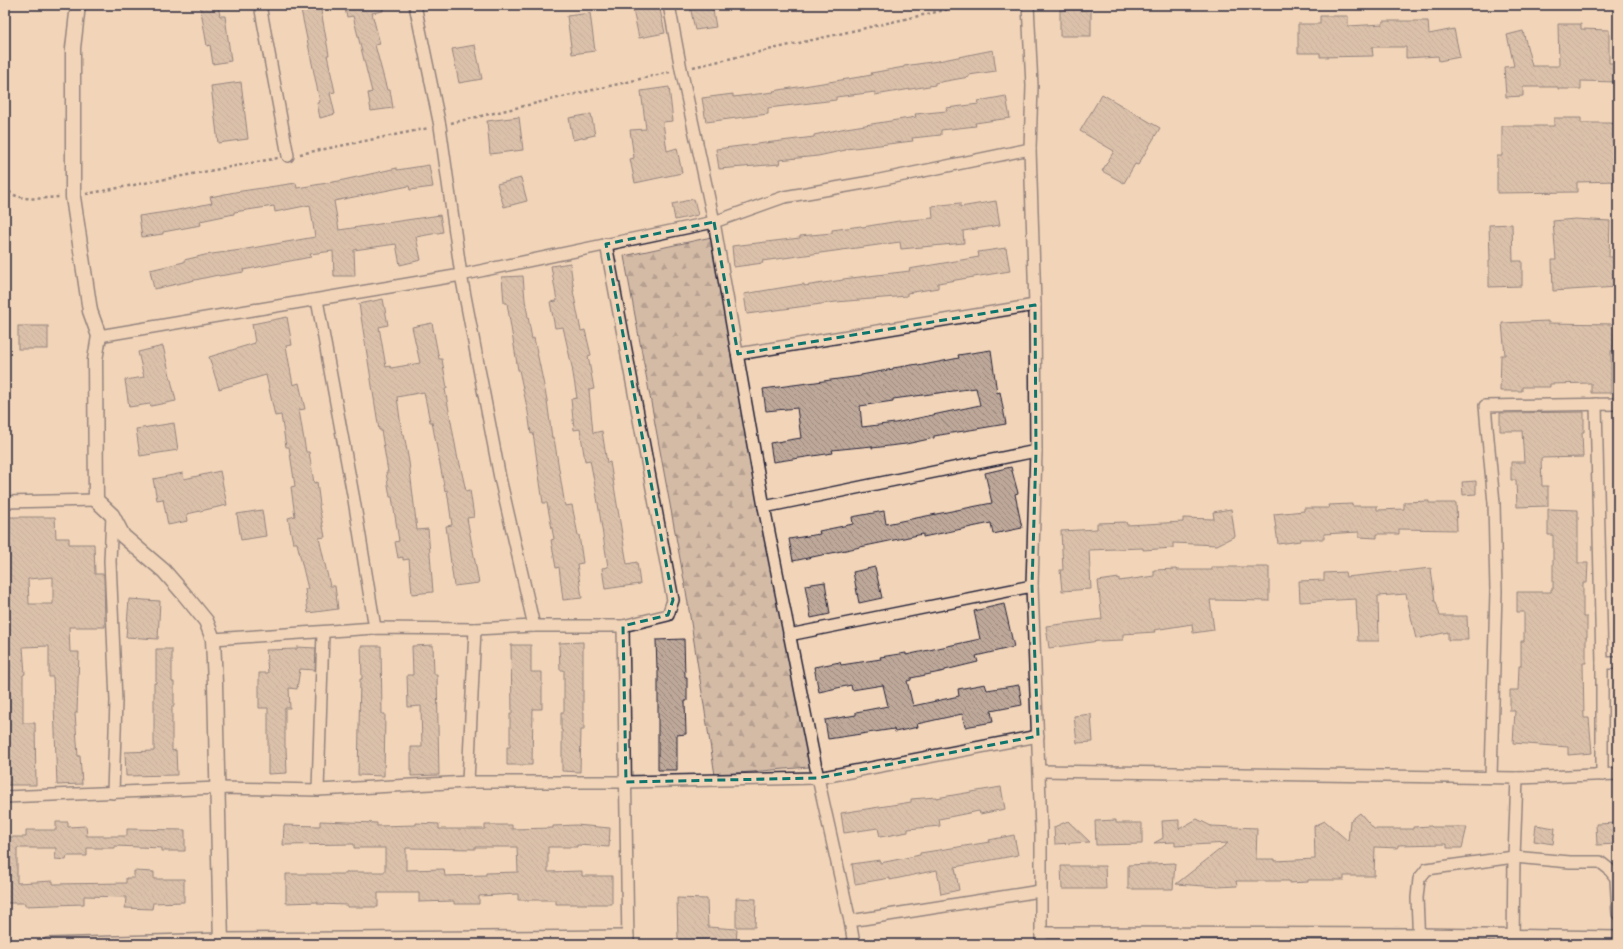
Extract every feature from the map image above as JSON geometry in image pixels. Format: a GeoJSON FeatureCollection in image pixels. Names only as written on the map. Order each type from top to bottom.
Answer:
{"type":"FeatureCollection","features":[{"type":"Feature","properties":{"kind":"street"},"geometry":{"type":"LineString","coordinates":[[78,5],[74,48],[73,197],[90,311],[99,336],[95,360],[96,500]]}},
{"type":"Feature","properties":{"kind":"street"},"geometry":{"type":"LineString","coordinates":[[260,5],[288,156]]}},
{"type":"Feature","properties":{"kind":"street"},"geometry":{"type":"LineString","coordinates":[[415,5],[440,126],[461,275],[500,478],[534,626]]}},
{"type":"Feature","properties":{"kind":"street"},"geometry":{"type":"LineString","coordinates":[[670,5],[681,70],[714,222],[764,507],[818,778],[854,944]]}},
{"type":"Feature","properties":{"kind":"street"},"geometry":{"type":"LineString","coordinates":[[1028,5],[1032,86],[1030,149],[1035,305],[1036,451],[1032,586],[1041,829],[1041,938],[1513,940],[1618,937]]}},
{"type":"Feature","properties":{"kind":"street"},"geometry":{"type":"LineString","coordinates":[[99,336],[461,275],[714,222],[784,197],[870,182],[1030,149]]}},
{"type":"Feature","properties":{"kind":"street"},"geometry":{"type":"LineString","coordinates":[[212,639],[375,628],[475,629],[534,626],[623,626],[668,615],[673,600],[606,244]]}},
{"type":"Feature","properties":{"kind":"street"},"geometry":{"type":"LineString","coordinates":[[317,300],[354,500],[375,628]]}},
{"type":"Feature","properties":{"kind":"street"},"geometry":{"type":"LineString","coordinates":[[738,354],[1035,305]]}},
{"type":"Feature","properties":{"kind":"street"},"geometry":{"type":"LineString","coordinates":[[1596,404],[1602,663],[1602,775]]}},
{"type":"Feature","properties":{"kind":"street"},"geometry":{"type":"LineString","coordinates":[[1491,777],[1496,584],[1494,503],[1485,406],[1618,404]]}},
{"type":"Feature","properties":{"kind":"street"},"geometry":{"type":"LineString","coordinates":[[764,507],[1036,451]]}},
{"type":"Feature","properties":{"kind":"street"},"geometry":{"type":"LineString","coordinates":[[5,502],[96,500],[112,515],[123,536],[164,571],[206,621],[212,639],[215,684],[221,942]]}},
{"type":"Feature","properties":{"kind":"street"},"geometry":{"type":"LineString","coordinates":[[112,515],[110,561],[116,701],[113,793]]}},
{"type":"Feature","properties":{"kind":"street"},"geometry":{"type":"LineString","coordinates":[[790,635],[1032,586]]}},
{"type":"Feature","properties":{"kind":"street"},"geometry":{"type":"LineString","coordinates":[[48,944],[628,940],[623,626]]}},
{"type":"Feature","properties":{"kind":"street"},"geometry":{"type":"LineString","coordinates":[[468,782],[475,629]]}},
{"type":"Feature","properties":{"kind":"street"},"geometry":{"type":"LineString","coordinates":[[318,790],[323,632]]}},
{"type":"Feature","properties":{"kind":"street"},"geometry":{"type":"LineString","coordinates":[[1602,663],[1618,663]]}},
{"type":"Feature","properties":{"kind":"street"},"geometry":{"type":"LineString","coordinates":[[5,797],[218,788],[318,790],[468,782],[626,782],[818,778],[1038,736]]}},
{"type":"Feature","properties":{"kind":"street"},"geometry":{"type":"LineString","coordinates":[[1039,771],[1517,778],[1618,774]]}},
{"type":"Feature","properties":{"kind":"street"},"geometry":{"type":"LineString","coordinates":[[1513,940],[1517,778]]}},
{"type":"Feature","properties":{"kind":"street"},"geometry":{"type":"LineString","coordinates":[[1419,939],[1417,898],[1419,879],[1427,869],[1514,857],[1570,862],[1600,862],[1609,869],[1616,878],[1618,914]]}},
{"type":"Feature","properties":{"kind":"street"},"geometry":{"type":"LineString","coordinates":[[850,921],[1040,891]]}},
{"type":"Feature","properties":{"kind":"path"},"geometry":{"type":"LineString","coordinates":[[5,187],[7,190],[26,199],[73,197],[440,126],[967,5]]}},
{"type":"Feature","properties":{"kind":"highlighted area"},"geometry":{"type":"Polygon","coordinates":[[[714,222],[738,354],[1035,305],[1036,451],[1032,586],[1038,736],[818,778],[626,782],[623,626],[668,615],[673,600],[606,244],[714,222]]]}},
{"type":"Feature","properties":{"kind":"green space"},"geometry":{"type":"Polygon","coordinates":[[[716,236],[820,766],[715,775],[686,591],[624,256],[716,236]]]}},
{"type":"Feature","properties":{"kind":"building"},"geometry":{"type":"Polygon","coordinates":[[[200,5],[218,5],[220,16],[225,16],[231,61],[213,64],[210,45],[207,46],[200,5]]]}},
{"type":"Feature","properties":{"kind":"building"},"geometry":{"type":"Polygon","coordinates":[[[300,5],[320,5],[329,55],[327,55],[335,92],[330,93],[335,114],[320,118],[317,103],[320,102],[300,5]]]}},
{"type":"Feature","properties":{"kind":"building"},"geometry":{"type":"Polygon","coordinates":[[[344,5],[383,5],[383,11],[372,13],[380,44],[375,45],[387,90],[390,90],[393,108],[371,111],[368,93],[372,92],[353,16],[347,17],[344,5]]]}},
{"type":"Feature","properties":{"kind":"building"},"geometry":{"type":"Polygon","coordinates":[[[632,5],[659,5],[665,33],[639,38],[632,5]]]}},
{"type":"Feature","properties":{"kind":"building"},"geometry":{"type":"Polygon","coordinates":[[[712,5],[716,27],[695,30],[690,6],[712,5]]]}},
{"type":"Feature","properties":{"kind":"building"},"geometry":{"type":"Polygon","coordinates":[[[1060,10],[1091,10],[1091,36],[1060,36],[1060,10]]]}},
{"type":"Feature","properties":{"kind":"building"},"geometry":{"type":"Polygon","coordinates":[[[590,13],[595,51],[572,54],[567,16],[590,13]]]}},
{"type":"Feature","properties":{"kind":"building"},"geometry":{"type":"Polygon","coordinates":[[[1320,16],[1348,16],[1348,26],[1383,24],[1383,21],[1428,21],[1429,34],[1454,29],[1460,57],[1439,61],[1438,56],[1406,58],[1406,47],[1372,47],[1373,56],[1320,57],[1320,53],[1298,53],[1298,24],[1320,24],[1320,16]]]}},
{"type":"Feature","properties":{"kind":"building"},"geometry":{"type":"Polygon","coordinates":[[[1558,24],[1581,24],[1581,29],[1609,30],[1609,63],[1617,63],[1616,82],[1581,81],[1581,89],[1558,89],[1558,87],[1523,87],[1523,96],[1506,97],[1504,67],[1514,66],[1507,35],[1523,31],[1532,66],[1559,66],[1558,24]]]}},
{"type":"Feature","properties":{"kind":"building"},"geometry":{"type":"Polygon","coordinates":[[[475,45],[482,79],[459,83],[452,49],[475,45]]]}},
{"type":"Feature","properties":{"kind":"building"},"geometry":{"type":"Polygon","coordinates":[[[993,50],[996,71],[969,75],[969,77],[935,83],[935,85],[875,95],[875,92],[836,97],[836,100],[768,108],[768,114],[706,122],[702,98],[733,94],[733,97],[774,92],[773,91],[872,75],[871,73],[904,66],[993,50]]]}},
{"type":"Feature","properties":{"kind":"building"},"geometry":{"type":"Polygon","coordinates":[[[241,82],[248,139],[218,143],[211,86],[241,82]]]}},
{"type":"Feature","properties":{"kind":"building"},"geometry":{"type":"Polygon","coordinates":[[[669,87],[673,121],[663,122],[667,151],[677,148],[682,173],[635,183],[630,159],[634,158],[630,130],[646,129],[641,91],[669,87]]]}},
{"type":"Feature","properties":{"kind":"building"},"geometry":{"type":"Polygon","coordinates":[[[1102,94],[1160,128],[1138,165],[1135,164],[1124,183],[1102,171],[1114,151],[1080,131],[1102,94]]]}},
{"type":"Feature","properties":{"kind":"building"},"geometry":{"type":"Polygon","coordinates":[[[1006,96],[1010,118],[975,123],[976,126],[941,130],[941,135],[912,138],[913,141],[846,149],[818,156],[779,160],[780,164],[719,169],[716,149],[814,137],[814,135],[846,128],[916,117],[915,114],[947,111],[946,108],[979,104],[978,101],[1006,96]]]}},
{"type":"Feature","properties":{"kind":"building"},"geometry":{"type":"Polygon","coordinates":[[[591,114],[595,135],[573,140],[569,118],[591,114]]]}},
{"type":"Feature","properties":{"kind":"building"},"geometry":{"type":"Polygon","coordinates":[[[519,117],[523,150],[490,154],[487,121],[519,117]]]}},
{"type":"Feature","properties":{"kind":"building"},"geometry":{"type":"Polygon","coordinates":[[[1554,118],[1581,118],[1581,123],[1618,124],[1618,181],[1577,182],[1577,192],[1497,193],[1497,156],[1502,156],[1502,126],[1554,126],[1554,118]]]}},
{"type":"Feature","properties":{"kind":"building"},"geometry":{"type":"Polygon","coordinates":[[[429,165],[433,187],[410,190],[409,186],[334,201],[339,230],[440,215],[443,232],[416,237],[421,260],[400,265],[396,244],[354,250],[355,276],[334,276],[333,251],[310,254],[311,257],[243,270],[244,272],[218,275],[154,289],[150,270],[184,262],[184,260],[205,255],[315,237],[310,205],[275,212],[274,206],[234,212],[234,214],[200,221],[201,225],[163,232],[163,234],[142,237],[139,216],[212,203],[210,197],[235,192],[296,183],[297,188],[339,181],[397,168],[397,170],[429,165]]]}},
{"type":"Feature","properties":{"kind":"building"},"geometry":{"type":"Polygon","coordinates":[[[521,178],[527,201],[504,207],[497,184],[521,178]]]}},
{"type":"Feature","properties":{"kind":"building"},"geometry":{"type":"Polygon","coordinates":[[[694,199],[698,215],[675,220],[672,204],[694,199]]]}},
{"type":"Feature","properties":{"kind":"building"},"geometry":{"type":"Polygon","coordinates":[[[996,201],[1000,225],[963,231],[964,243],[901,249],[900,242],[762,261],[763,263],[734,267],[732,246],[832,233],[832,230],[933,218],[932,206],[960,203],[960,207],[996,201]]]}},
{"type":"Feature","properties":{"kind":"building"},"geometry":{"type":"Polygon","coordinates":[[[1575,219],[1610,221],[1609,257],[1618,257],[1618,287],[1553,291],[1552,260],[1556,260],[1553,221],[1575,219]]]}},
{"type":"Feature","properties":{"kind":"building"},"geometry":{"type":"Polygon","coordinates":[[[1512,224],[1513,261],[1522,261],[1522,286],[1489,287],[1489,225],[1512,224]]]}},
{"type":"Feature","properties":{"kind":"building"},"geometry":{"type":"Polygon","coordinates":[[[1006,248],[1010,271],[938,283],[938,288],[907,293],[907,296],[836,302],[747,314],[744,294],[804,284],[804,286],[843,279],[910,271],[909,269],[979,257],[978,252],[1006,248]]]}},
{"type":"Feature","properties":{"kind":"building"},"geometry":{"type":"Polygon","coordinates":[[[570,263],[573,291],[581,331],[585,330],[591,355],[588,356],[594,389],[589,390],[593,433],[602,431],[607,463],[610,462],[627,564],[637,562],[640,584],[605,589],[602,568],[608,567],[596,491],[590,460],[585,461],[580,429],[574,430],[571,399],[577,398],[572,367],[563,327],[555,328],[550,302],[557,301],[551,266],[570,263]]]}},
{"type":"Feature","properties":{"kind":"building"},"geometry":{"type":"Polygon","coordinates":[[[523,276],[525,300],[532,339],[534,338],[547,400],[552,438],[554,438],[565,506],[572,505],[579,535],[583,563],[577,564],[582,598],[563,600],[559,567],[556,568],[551,540],[554,539],[547,503],[543,503],[533,433],[531,434],[528,412],[518,370],[507,303],[504,303],[502,277],[523,276]]]}},
{"type":"Feature","properties":{"kind":"building"},"geometry":{"type":"Polygon","coordinates":[[[383,299],[388,325],[379,327],[386,367],[390,366],[391,368],[420,363],[412,327],[432,323],[439,359],[442,359],[447,388],[445,389],[458,460],[466,491],[470,490],[474,517],[467,518],[479,583],[454,586],[446,526],[452,525],[447,490],[445,491],[432,422],[430,422],[424,392],[397,397],[402,434],[404,434],[409,462],[417,530],[428,529],[433,592],[412,594],[409,559],[403,560],[403,557],[398,558],[395,542],[399,541],[392,497],[390,497],[386,472],[388,472],[381,430],[379,430],[359,304],[383,299]]]}},
{"type":"Feature","properties":{"kind":"building"},"geometry":{"type":"Polygon","coordinates":[[[287,317],[292,345],[286,346],[293,385],[299,383],[305,409],[299,410],[306,452],[309,452],[314,483],[317,482],[319,506],[325,537],[319,538],[330,586],[335,586],[338,609],[308,613],[305,589],[308,589],[297,543],[293,543],[288,518],[295,516],[291,487],[295,486],[289,447],[286,447],[281,415],[275,416],[266,375],[219,389],[209,357],[255,343],[252,324],[287,317]]]}},
{"type":"Feature","properties":{"kind":"building"},"geometry":{"type":"Polygon","coordinates":[[[1548,321],[1548,323],[1615,324],[1613,351],[1611,351],[1611,393],[1591,393],[1591,383],[1550,384],[1550,387],[1522,387],[1522,391],[1500,391],[1501,355],[1505,355],[1502,323],[1548,321]]]}},
{"type":"Feature","properties":{"kind":"building"},"geometry":{"type":"Polygon","coordinates":[[[18,326],[48,326],[48,349],[18,349],[18,326]]]}},
{"type":"Feature","properties":{"kind":"building"},"geometry":{"type":"Polygon","coordinates":[[[163,346],[176,401],[151,406],[150,404],[129,407],[125,380],[144,377],[138,352],[163,346]]]}},
{"type":"Feature","properties":{"kind":"building"},"geometry":{"type":"Polygon","coordinates":[[[991,350],[997,393],[1000,392],[1006,424],[934,436],[934,438],[906,444],[872,448],[872,446],[832,450],[833,453],[773,462],[770,443],[801,438],[797,408],[766,411],[763,389],[861,376],[893,368],[918,364],[918,366],[959,358],[958,355],[991,350]],[[976,388],[893,399],[893,401],[860,406],[862,427],[895,423],[980,405],[976,388]]]}},
{"type":"Feature","properties":{"kind":"building"},"geometry":{"type":"Polygon","coordinates":[[[1584,412],[1584,432],[1582,432],[1583,457],[1541,458],[1542,486],[1548,486],[1548,506],[1517,507],[1516,480],[1511,480],[1511,462],[1524,462],[1522,431],[1500,431],[1500,413],[1584,412]]]}},
{"type":"Feature","properties":{"kind":"building"},"geometry":{"type":"Polygon","coordinates":[[[174,423],[178,450],[140,456],[136,429],[174,423]]]}},
{"type":"Feature","properties":{"kind":"building"},"geometry":{"type":"Polygon","coordinates":[[[1011,467],[1018,493],[1015,494],[1022,528],[993,534],[991,523],[923,537],[923,534],[793,561],[789,539],[820,534],[819,531],[853,524],[852,517],[884,511],[886,524],[992,503],[985,473],[1011,467]]]}},
{"type":"Feature","properties":{"kind":"building"},"geometry":{"type":"Polygon","coordinates":[[[220,471],[227,505],[187,514],[188,521],[168,525],[163,499],[157,500],[153,479],[183,473],[184,479],[220,471]]]}},
{"type":"Feature","properties":{"kind":"building"},"geometry":{"type":"Polygon","coordinates":[[[1476,481],[1476,494],[1463,495],[1462,482],[1476,481]]]}},
{"type":"Feature","properties":{"kind":"building"},"geometry":{"type":"Polygon","coordinates":[[[1429,501],[1429,503],[1456,503],[1457,530],[1399,529],[1399,534],[1377,534],[1377,538],[1359,537],[1359,532],[1324,534],[1324,539],[1300,539],[1300,541],[1278,544],[1274,514],[1304,511],[1304,508],[1329,508],[1328,505],[1352,504],[1352,506],[1377,506],[1377,510],[1404,509],[1404,502],[1429,501]]]}},
{"type":"Feature","properties":{"kind":"building"},"geometry":{"type":"Polygon","coordinates":[[[1231,509],[1235,536],[1217,545],[1173,543],[1173,548],[1143,550],[1143,548],[1089,550],[1091,589],[1062,591],[1060,570],[1063,570],[1061,531],[1097,529],[1097,523],[1126,522],[1127,525],[1183,522],[1183,518],[1214,519],[1213,512],[1231,509]]]}},
{"type":"Feature","properties":{"kind":"building"},"geometry":{"type":"Polygon","coordinates":[[[1548,509],[1578,510],[1578,563],[1588,563],[1587,583],[1583,583],[1583,617],[1587,617],[1586,663],[1583,663],[1584,718],[1589,718],[1592,753],[1568,755],[1568,747],[1513,743],[1515,711],[1510,711],[1510,690],[1518,690],[1519,666],[1521,666],[1521,641],[1524,641],[1524,612],[1517,612],[1517,592],[1551,592],[1551,589],[1553,589],[1553,535],[1548,535],[1548,509]]]}},
{"type":"Feature","properties":{"kind":"building"},"geometry":{"type":"Polygon","coordinates":[[[262,510],[266,536],[241,540],[237,514],[262,510]]]}},
{"type":"Feature","properties":{"kind":"building"},"geometry":{"type":"Polygon","coordinates":[[[5,517],[55,517],[56,538],[69,538],[69,544],[94,544],[95,574],[104,574],[105,627],[69,627],[70,652],[79,652],[77,713],[75,713],[78,756],[80,756],[82,784],[57,785],[53,677],[49,677],[49,646],[23,647],[25,674],[23,675],[23,723],[35,723],[36,785],[5,785],[5,687],[8,687],[5,641],[5,517]],[[53,577],[28,579],[29,604],[53,604],[53,577]]]}},
{"type":"Feature","properties":{"kind":"building"},"geometry":{"type":"Polygon","coordinates":[[[875,567],[882,598],[859,603],[853,572],[875,567]]]}},
{"type":"Feature","properties":{"kind":"building"},"geometry":{"type":"Polygon","coordinates":[[[1212,567],[1269,567],[1269,601],[1210,600],[1214,630],[1193,633],[1192,624],[1154,630],[1155,632],[1123,634],[1123,640],[1099,641],[1049,648],[1046,626],[1102,619],[1098,581],[1119,578],[1119,581],[1154,576],[1154,570],[1212,570],[1212,567]]]}},
{"type":"Feature","properties":{"kind":"building"},"geometry":{"type":"Polygon","coordinates":[[[1431,568],[1435,602],[1440,616],[1467,616],[1468,640],[1448,640],[1448,632],[1416,639],[1406,594],[1378,596],[1379,641],[1358,641],[1356,599],[1300,602],[1299,581],[1324,580],[1324,573],[1345,572],[1346,577],[1431,568]]]}},
{"type":"Feature","properties":{"kind":"building"},"geometry":{"type":"Polygon","coordinates":[[[825,582],[830,614],[811,618],[805,585],[825,582]]]}},
{"type":"Feature","properties":{"kind":"building"},"geometry":{"type":"Polygon","coordinates":[[[129,599],[160,601],[158,639],[126,637],[129,599]]]}},
{"type":"Feature","properties":{"kind":"building"},"geometry":{"type":"Polygon","coordinates":[[[1004,604],[1014,647],[976,656],[978,662],[911,678],[911,680],[907,681],[913,706],[959,696],[958,689],[985,684],[987,690],[1019,685],[1022,705],[991,711],[993,722],[965,727],[962,714],[917,724],[918,727],[895,732],[894,729],[828,739],[825,720],[856,715],[856,712],[888,706],[883,685],[852,690],[851,685],[819,692],[814,667],[840,662],[841,665],[881,659],[880,657],[906,653],[906,655],[980,639],[974,611],[1004,604]]]}},
{"type":"Feature","properties":{"kind":"building"},"geometry":{"type":"Polygon","coordinates":[[[684,639],[685,677],[687,677],[687,701],[685,701],[686,734],[677,735],[677,770],[658,770],[658,668],[656,640],[684,639]]]}},
{"type":"Feature","properties":{"kind":"building"},"geometry":{"type":"Polygon","coordinates":[[[583,642],[584,730],[581,730],[580,772],[562,771],[561,712],[564,712],[564,670],[560,670],[559,643],[583,642]]]}},
{"type":"Feature","properties":{"kind":"building"},"geometry":{"type":"Polygon","coordinates":[[[433,645],[434,674],[437,674],[439,775],[411,776],[411,747],[422,747],[421,706],[408,707],[407,675],[413,675],[412,646],[433,645]]]}},
{"type":"Feature","properties":{"kind":"building"},"geometry":{"type":"Polygon","coordinates":[[[511,645],[531,645],[531,672],[542,672],[542,709],[533,709],[532,765],[507,765],[507,747],[510,747],[510,714],[512,714],[511,645]]]}},
{"type":"Feature","properties":{"kind":"building"},"geometry":{"type":"Polygon","coordinates":[[[361,646],[381,646],[382,714],[385,714],[384,776],[358,775],[360,679],[362,679],[361,646]]]}},
{"type":"Feature","properties":{"kind":"building"},"geometry":{"type":"Polygon","coordinates":[[[297,647],[316,648],[315,670],[300,669],[297,689],[289,688],[290,708],[285,708],[285,748],[287,773],[268,774],[268,708],[259,708],[259,673],[268,673],[266,650],[297,649],[297,647]]]}},
{"type":"Feature","properties":{"kind":"building"},"geometry":{"type":"Polygon","coordinates":[[[156,649],[172,649],[174,706],[172,706],[172,751],[176,750],[177,775],[126,776],[125,752],[154,751],[154,683],[156,683],[156,649]]]}},
{"type":"Feature","properties":{"kind":"building"},"geometry":{"type":"Polygon","coordinates":[[[1091,714],[1093,742],[1077,743],[1074,716],[1091,714]]]}},
{"type":"Feature","properties":{"kind":"building"},"geometry":{"type":"Polygon","coordinates":[[[1001,787],[1005,809],[980,814],[979,811],[939,819],[940,826],[908,829],[908,832],[880,837],[878,828],[844,833],[841,813],[911,802],[911,799],[936,798],[1001,787]]]}},
{"type":"Feature","properties":{"kind":"building"},"geometry":{"type":"Polygon","coordinates":[[[1360,813],[1374,829],[1413,829],[1413,827],[1431,826],[1467,827],[1462,848],[1447,848],[1447,844],[1398,845],[1398,848],[1375,847],[1374,876],[1344,876],[1344,880],[1308,880],[1308,882],[1289,883],[1289,881],[1236,881],[1237,886],[1218,887],[1176,884],[1228,843],[1175,846],[1175,842],[1154,843],[1163,838],[1162,821],[1179,820],[1179,829],[1197,819],[1211,826],[1257,828],[1256,859],[1275,859],[1275,861],[1315,859],[1314,826],[1325,821],[1348,841],[1350,821],[1360,813]]]}},
{"type":"Feature","properties":{"kind":"building"},"geometry":{"type":"Polygon","coordinates":[[[1116,820],[1116,823],[1142,823],[1142,844],[1096,845],[1095,821],[1116,820]]]}},
{"type":"Feature","properties":{"kind":"building"},"geometry":{"type":"Polygon","coordinates":[[[320,821],[377,823],[377,826],[416,825],[416,823],[439,824],[439,829],[485,829],[485,825],[512,825],[512,829],[553,828],[553,826],[576,825],[610,828],[609,847],[577,845],[577,847],[548,847],[548,872],[582,871],[582,876],[612,876],[612,904],[556,904],[556,900],[518,900],[518,894],[479,896],[479,904],[454,904],[454,901],[419,902],[419,893],[378,893],[378,907],[347,907],[347,905],[318,904],[318,902],[286,903],[286,874],[346,874],[346,872],[385,872],[385,848],[354,848],[354,844],[283,845],[284,825],[320,826],[320,821]],[[475,847],[475,849],[406,848],[406,870],[444,869],[445,876],[486,875],[486,873],[518,872],[517,847],[475,847]]]}},
{"type":"Feature","properties":{"kind":"building"},"geometry":{"type":"Polygon","coordinates":[[[1068,821],[1090,842],[1055,844],[1054,827],[1068,821]]]}},
{"type":"Feature","properties":{"kind":"building"},"geometry":{"type":"Polygon","coordinates":[[[56,822],[68,822],[68,827],[86,826],[87,836],[127,836],[127,829],[185,830],[185,851],[162,851],[162,848],[115,846],[115,848],[87,848],[87,856],[67,856],[66,860],[55,859],[56,848],[17,848],[17,883],[53,881],[53,884],[126,883],[126,878],[134,878],[134,871],[154,872],[154,879],[184,879],[184,902],[153,903],[152,909],[125,908],[126,897],[84,896],[84,904],[25,906],[25,903],[5,903],[5,837],[26,837],[26,830],[56,830],[56,822]]]}},
{"type":"Feature","properties":{"kind":"building"},"geometry":{"type":"Polygon","coordinates":[[[1618,823],[1618,844],[1597,845],[1596,824],[1618,823]]]}},
{"type":"Feature","properties":{"kind":"building"},"geometry":{"type":"Polygon","coordinates":[[[1536,825],[1555,828],[1553,844],[1534,841],[1536,825]]]}},
{"type":"Feature","properties":{"kind":"building"},"geometry":{"type":"Polygon","coordinates":[[[1014,835],[1018,855],[955,867],[959,890],[941,894],[937,870],[890,880],[890,878],[855,884],[852,864],[880,860],[880,863],[920,855],[920,853],[990,842],[989,840],[1014,835]]]}},
{"type":"Feature","properties":{"kind":"building"},"geometry":{"type":"Polygon","coordinates":[[[1175,863],[1173,889],[1128,889],[1128,865],[1175,863]]]}},
{"type":"Feature","properties":{"kind":"building"},"geometry":{"type":"Polygon","coordinates":[[[1061,866],[1105,866],[1106,889],[1062,889],[1061,866]]]}},
{"type":"Feature","properties":{"kind":"building"},"geometry":{"type":"Polygon","coordinates":[[[677,898],[707,899],[708,927],[737,929],[736,944],[713,944],[714,939],[678,940],[677,898]]]}},
{"type":"Feature","properties":{"kind":"building"},"geometry":{"type":"Polygon","coordinates":[[[736,898],[756,899],[755,927],[736,927],[736,898]]]}}]}
